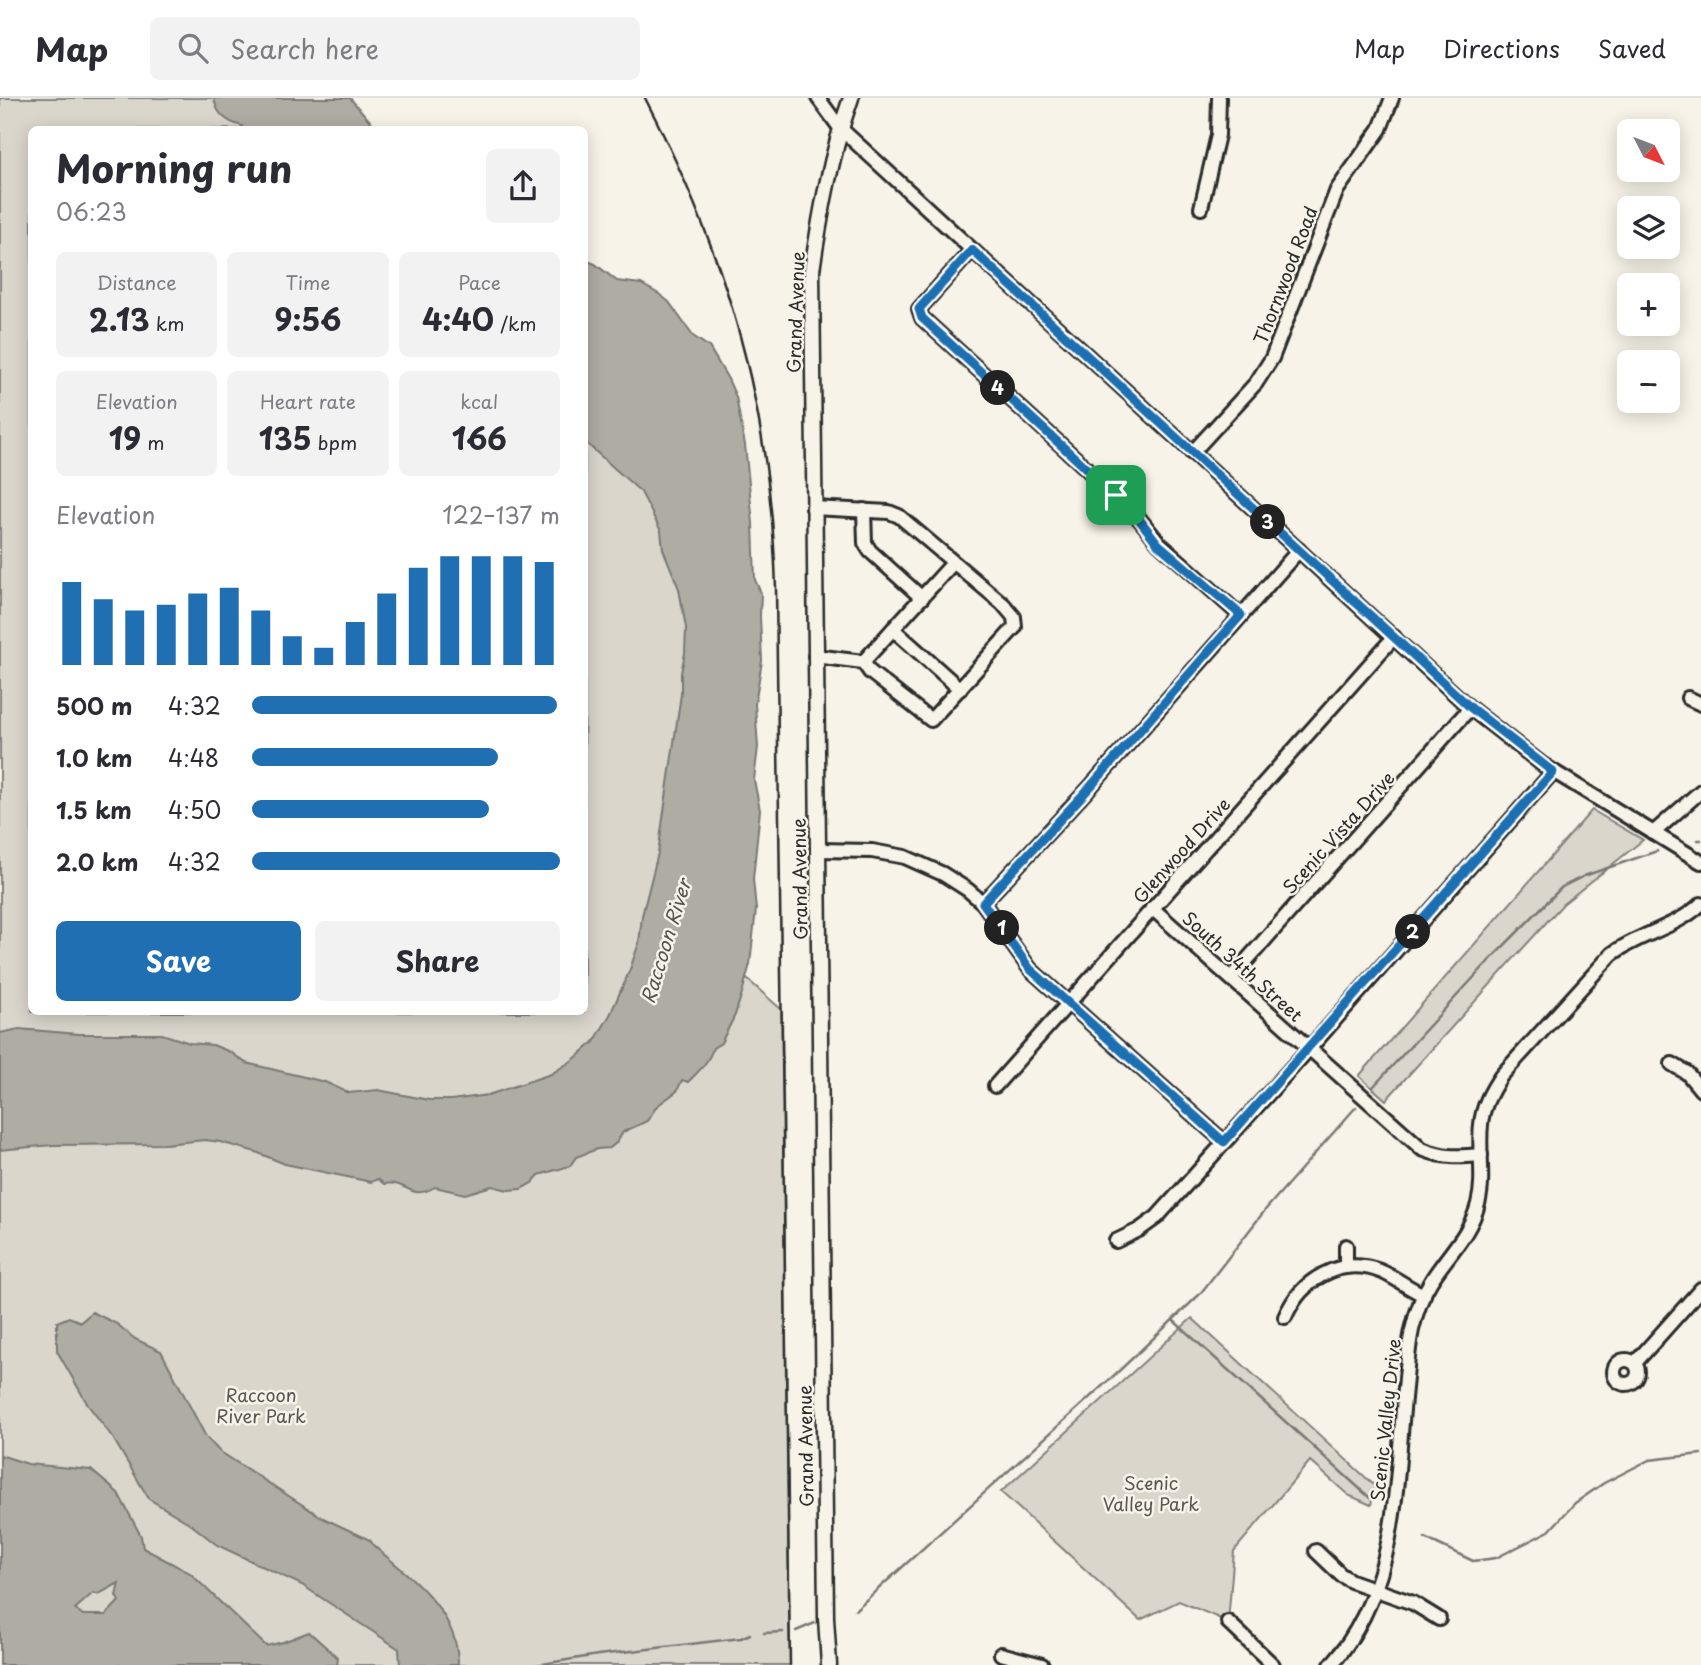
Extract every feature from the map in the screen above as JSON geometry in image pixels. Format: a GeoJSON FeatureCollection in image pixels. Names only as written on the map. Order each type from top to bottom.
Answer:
{"type":"FeatureCollection","features":[{"type":"Feature","properties":{"kind":"main road","name":"Grand Avenue"},"geometry":{"type":"LineString","coordinates":[[829,1665],[826,1618],[814,656],[812,270],[824,192],[851,98]]}},
{"type":"Feature","properties":{"kind":"street"},"geometry":{"type":"LineString","coordinates":[[818,98],[841,128],[1471,708],[1553,772],[1701,862]]}},
{"type":"Feature","properties":{"kind":"street"},"geometry":{"type":"LineString","coordinates":[[1201,208],[1217,135],[1219,98]]}},
{"type":"Feature","properties":{"kind":"street","name":"Thornwood Road"},"geometry":{"type":"LineString","coordinates":[[1192,453],[1256,383],[1272,358],[1337,190],[1380,130],[1392,98]]}},
{"type":"Feature","properties":{"kind":"street"},"geometry":{"type":"LineString","coordinates":[[972,250],[919,309],[922,318],[1133,511],[1158,544],[1241,615]]}},
{"type":"Feature","properties":{"kind":"street"},"geometry":{"type":"LineString","coordinates":[[813,508],[889,512],[900,516],[1003,604],[1014,617],[1015,627],[931,720],[870,672],[863,662],[814,656]]}},
{"type":"Feature","properties":{"kind":"street"},"geometry":{"type":"LineString","coordinates":[[864,510],[865,543],[870,551],[922,598]]}},
{"type":"Feature","properties":{"kind":"street"},"geometry":{"type":"LineString","coordinates":[[983,903],[1092,785],[1299,550]]}},
{"type":"Feature","properties":{"kind":"street"},"geometry":{"type":"LineString","coordinates":[[863,662],[953,563]]}},
{"type":"Feature","properties":{"kind":"street"},"geometry":{"type":"LineString","coordinates":[[893,629],[960,689]]}},
{"type":"Feature","properties":{"kind":"street","name":"Glenwood Drive"},"geometry":{"type":"LineString","coordinates":[[995,1086],[1394,637]]}},
{"type":"Feature","properties":{"kind":"street"},"geometry":{"type":"LineString","coordinates":[[1689,698],[1701,704]]}},
{"type":"Feature","properties":{"kind":"street","name":"Scenic Vista Drive"},"geometry":{"type":"LineString","coordinates":[[1231,978],[1471,708]]}},
{"type":"Feature","properties":{"kind":"street"},"geometry":{"type":"LineString","coordinates":[[1116,1241],[1139,1230],[1157,1217],[1310,1049],[1553,772]]}},
{"type":"Feature","properties":{"kind":"street"},"geometry":{"type":"LineString","coordinates":[[1653,833],[1701,791]]}},
{"type":"Feature","properties":{"kind":"street"},"geometry":{"type":"LineString","coordinates":[[818,850],[872,851],[905,857],[943,874],[983,903],[1030,969],[1224,1142]]}},
{"type":"Feature","properties":{"kind":"street","name":"Scenic Valley Drive"},"geometry":{"type":"LineString","coordinates":[[1331,1665],[1358,1629],[1377,1589],[1390,1538],[1412,1330],[1431,1281],[1461,1241],[1475,1214],[1482,1186],[1481,1124],[1492,1089],[1612,954],[1626,944],[1687,916],[1701,904]]}},
{"type":"Feature","properties":{"kind":"street","name":"South 34th Street"},"geometry":{"type":"LineString","coordinates":[[1152,908],[1422,1149],[1437,1156],[1456,1158],[1481,1155]]}},
{"type":"Feature","properties":{"kind":"street"},"geometry":{"type":"LineString","coordinates":[[1672,1064],[1687,1073],[1701,1090]]}},
{"type":"Feature","properties":{"kind":"street"},"geometry":{"type":"LineString","coordinates":[[1346,1245],[1346,1267]]}},
{"type":"Feature","properties":{"kind":"street"},"geometry":{"type":"LineString","coordinates":[[1285,1317],[1296,1296],[1305,1286],[1324,1273],[1346,1267],[1377,1270],[1424,1295]]}},
{"type":"Feature","properties":{"kind":"street"},"geometry":{"type":"LineString","coordinates":[[1635,1363],[1701,1289]]}},
{"type":"Feature","properties":{"kind":"street"},"geometry":{"type":"LineString","coordinates":[[1316,1551],[1341,1575],[1413,1603],[1439,1619]]}},
{"type":"Feature","properties":{"kind":"street"},"geometry":{"type":"LineString","coordinates":[[1228,1622],[1273,1665]]}},
{"type":"Feature","properties":{"kind":"street"},"geometry":{"type":"LineString","coordinates":[[1001,1654],[1042,1665]]}},
{"type":"Feature","properties":{"kind":"green space"},"geometry":{"type":"Polygon","coordinates":[[[0,98],[222,98],[244,126],[28,126],[28,1015],[588,1015],[588,395],[703,529],[664,924],[576,1079],[519,1114],[0,1060],[0,98]]]}},
{"type":"Feature","properties":{"kind":"green space"},"geometry":{"type":"Polygon","coordinates":[[[1592,810],[1643,840],[1563,904],[1386,1100],[1359,1076],[1592,810]]]}},
{"type":"Feature","properties":{"kind":"green space","name":"Raccoon River Park"},"geometry":{"type":"Polygon","coordinates":[[[721,956],[782,1010],[790,1665],[0,1665],[0,1105],[47,1101],[423,1177],[721,956]]]}},
{"type":"Feature","properties":{"kind":"green space","name":"Scenic Valley Park"},"geometry":{"type":"Polygon","coordinates":[[[1192,1318],[1375,1486],[1371,1505],[1348,1495],[1310,1461],[1234,1551],[1228,1622],[1179,1601],[1140,1620],[1001,1492],[1192,1318]]]}},
{"type":"Feature","properties":{"kind":"water"},"geometry":{"type":"Polygon","coordinates":[[[214,98],[350,98],[374,126],[242,126],[231,122],[217,109],[214,98]]]}},
{"type":"Feature","properties":{"kind":"water","name":"Raccoon River"},"geometry":{"type":"Polygon","coordinates":[[[588,261],[617,281],[641,284],[659,294],[669,302],[693,336],[709,347],[736,397],[745,445],[753,523],[755,580],[761,593],[762,661],[755,704],[758,747],[754,780],[760,810],[753,879],[756,909],[750,964],[735,1015],[721,1043],[713,1048],[696,1074],[688,1082],[682,1080],[677,1091],[657,1106],[647,1121],[623,1132],[610,1148],[597,1149],[576,1157],[570,1166],[539,1175],[521,1189],[508,1190],[492,1186],[465,1194],[435,1187],[414,1192],[399,1185],[384,1184],[378,1179],[371,1182],[285,1164],[256,1152],[205,1140],[165,1144],[53,1145],[0,1150],[0,1033],[19,1029],[79,1034],[162,1034],[190,1043],[213,1045],[246,1063],[325,1082],[349,1093],[378,1090],[429,1100],[488,1095],[551,1074],[594,1042],[610,1015],[639,943],[642,916],[658,853],[685,653],[686,628],[679,589],[663,549],[661,531],[641,492],[588,445],[588,261]]]}},
{"type":"Feature","properties":{"kind":"water"},"geometry":{"type":"Polygon","coordinates":[[[92,1312],[117,1324],[135,1339],[161,1351],[206,1437],[219,1451],[323,1518],[370,1540],[417,1583],[442,1612],[450,1628],[458,1665],[400,1665],[399,1649],[302,1585],[217,1545],[189,1523],[149,1499],[113,1438],[88,1405],[57,1351],[57,1322],[69,1317],[81,1322],[92,1312]]]}},
{"type":"Feature","properties":{"kind":"water"},"geometry":{"type":"Polygon","coordinates":[[[0,1455],[28,1464],[91,1470],[118,1493],[141,1536],[143,1548],[190,1573],[266,1646],[309,1632],[338,1658],[337,1665],[0,1665],[0,1455]],[[119,1583],[99,1594],[93,1593],[75,1609],[83,1615],[106,1615],[119,1601],[116,1596],[119,1583]]]}},
{"type":"Feature","properties":{"kind":"waterway"},"geometry":{"type":"LineString","coordinates":[[1373,1087],[1488,962],[1562,887],[1584,876],[1657,851]]}},
{"type":"Feature","properties":{"kind":"waterway"},"geometry":{"type":"LineString","coordinates":[[855,1610],[1200,1294],[1266,1209],[1356,1107]]}},
{"type":"Feature","properties":{"kind":"waterway"},"geometry":{"type":"LineString","coordinates":[[1174,1321],[1370,1498]]}},
{"type":"Feature","properties":{"kind":"waterway"},"geometry":{"type":"LineString","coordinates":[[1425,1538],[1473,1561],[1496,1558],[1549,1531],[1575,1503],[1604,1483],[1649,1460],[1701,1454]]}},
{"type":"Feature","properties":{"kind":"waterway"},"geometry":{"type":"LineString","coordinates":[[796,1631],[815,1623]]}},
{"type":"Feature","properties":{"kind":"waterway"},"geometry":{"type":"LineString","coordinates":[[764,1633],[783,1632]]}},
{"type":"Feature","properties":{"kind":"waterway"},"geometry":{"type":"LineString","coordinates":[[536,1665],[741,1638],[750,1634]]}},
{"type":"Feature","properties":{"kind":"railway"},"geometry":{"type":"LineString","coordinates":[[645,98],[700,217],[740,335],[765,457],[772,521],[776,588],[790,1665]]}},
{"type":"Feature","properties":{"kind":"route"},"geometry":{"type":"LineString","coordinates":[[972,250],[1471,708],[1553,772],[1310,1049],[1224,1142],[1030,969],[983,903],[1092,785],[1241,615],[1158,544],[1147,527],[1116,495],[922,318],[919,309],[972,250]]}}]}
